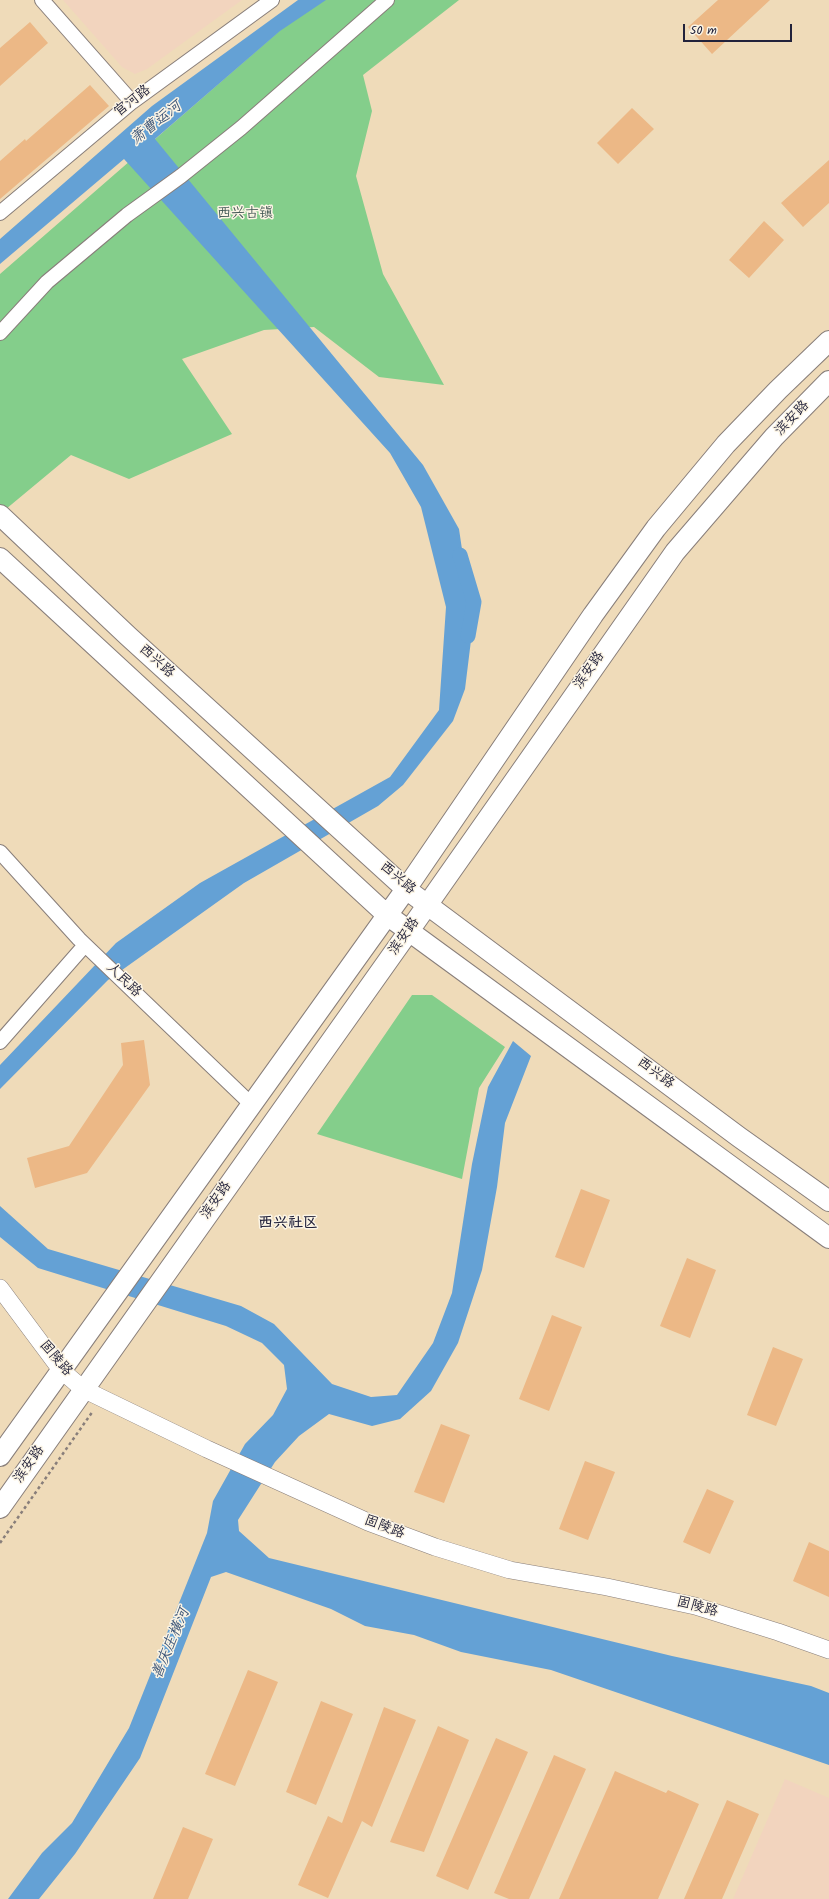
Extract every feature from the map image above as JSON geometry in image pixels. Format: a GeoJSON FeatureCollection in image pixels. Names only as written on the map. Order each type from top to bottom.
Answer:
{"type":"FeatureCollection","features":[{"type":"Feature","properties":{"kind":"main road","name":"滨安路"},"geometry":{"type":"LineString","coordinates":[[0,1456],[406,889],[593,615],[656,528],[726,444],[778,390],[829,341]]}},
{"type":"Feature","properties":{"kind":"main road","name":"滨安路"},"geometry":{"type":"LineString","coordinates":[[0,1508],[83,1389],[410,931],[674,552],[774,437],[829,382]]}},
{"type":"Feature","properties":{"kind":"main road","name":"西兴路"},"geometry":{"type":"LineString","coordinates":[[0,514],[128,636],[406,889],[739,1137],[829,1201]]}},
{"type":"Feature","properties":{"kind":"main road","name":"西兴路"},"geometry":{"type":"LineString","coordinates":[[0,558],[148,696],[387,914],[829,1238]]}},
{"type":"Feature","properties":{"kind":"street"},"geometry":{"type":"LineString","coordinates":[[42,0],[132,102]]}},
{"type":"Feature","properties":{"kind":"street","name":"官河路"},"geometry":{"type":"LineString","coordinates":[[0,213],[132,102],[272,0]]}},
{"type":"Feature","properties":{"kind":"street"},"geometry":{"type":"LineString","coordinates":[[0,333],[47,282],[127,215],[181,176],[241,128],[388,0]]}},
{"type":"Feature","properties":{"kind":"street","name":"人民路"},"geometry":{"type":"LineString","coordinates":[[0,852],[85,945],[251,1104]]}},
{"type":"Feature","properties":{"kind":"street"},"geometry":{"type":"LineString","coordinates":[[0,1042],[85,945]]}},
{"type":"Feature","properties":{"kind":"street","name":"固陵路"},"geometry":{"type":"LineString","coordinates":[[0,1288],[61,1370],[83,1389],[207,1449],[368,1522],[443,1550],[510,1570],[607,1587],[695,1606],[829,1650]]}},
{"type":"Feature","properties":{"kind":"path"},"geometry":{"type":"LineString","coordinates":[[0,1543],[102,1398]]}},
{"type":"Feature","properties":{"kind":"shaded area"},"geometry":{"type":"Polygon","coordinates":[[[63,0],[242,0],[147,69],[135,74],[122,67],[63,0]]]}},
{"type":"Feature","properties":{"kind":"shaded area"},"geometry":{"type":"Polygon","coordinates":[[[785,1779],[829,1798],[829,1899],[733,1899],[785,1779]]]}},
{"type":"Feature","properties":{"kind":"green space","name":"西兴古镇"},"geometry":{"type":"Polygon","coordinates":[[[315,0],[459,0],[363,75],[372,111],[356,176],[383,274],[444,385],[379,377],[314,327],[264,330],[182,359],[232,434],[129,479],[71,455],[0,514],[0,274],[315,0]]]}},
{"type":"Feature","properties":{"kind":"green space"},"geometry":{"type":"Polygon","coordinates":[[[412,995],[432,995],[505,1047],[479,1088],[462,1179],[317,1134],[412,995]]]}},
{"type":"Feature","properties":{"kind":"water","name":"萧曹运河"},"geometry":{"type":"Polygon","coordinates":[[[298,0],[326,0],[280,31],[155,139],[423,465],[459,529],[473,624],[465,689],[453,721],[403,785],[378,806],[244,883],[108,980],[0,1089],[0,1065],[116,943],[200,883],[390,777],[439,710],[446,607],[421,507],[390,453],[124,159],[0,264],[0,239],[152,106],[298,0]]]}},
{"type":"Feature","properties":{"kind":"water","name":"善庆庄横河"},"geometry":{"type":"Polygon","coordinates":[[[513,1041],[531,1056],[505,1123],[497,1187],[482,1270],[458,1343],[431,1391],[400,1419],[372,1426],[329,1414],[299,1436],[275,1462],[238,1520],[239,1531],[269,1558],[672,1656],[811,1686],[829,1693],[829,1765],[551,1670],[461,1652],[414,1635],[365,1626],[331,1609],[226,1572],[211,1577],[140,1758],[75,1854],[39,1899],[8,1899],[42,1853],[72,1823],[129,1728],[207,1533],[213,1501],[245,1444],[273,1415],[287,1389],[284,1365],[262,1343],[226,1326],[38,1268],[0,1237],[0,1206],[48,1249],[241,1306],[274,1324],[332,1384],[371,1397],[397,1395],[433,1343],[452,1293],[472,1164],[488,1087],[513,1041]]]}},
{"type":"Feature","properties":{"kind":"building"},"geometry":{"type":"Polygon","coordinates":[[[718,0],[770,0],[712,54],[688,27],[718,0]]]}},
{"type":"Feature","properties":{"kind":"building"},"geometry":{"type":"Polygon","coordinates":[[[30,22],[48,43],[0,86],[0,48],[30,22]]]}},
{"type":"Feature","properties":{"kind":"building"},"geometry":{"type":"Polygon","coordinates":[[[90,85],[109,106],[0,199],[0,161],[25,139],[26,141],[90,85]]]}},
{"type":"Feature","properties":{"kind":"building"},"geometry":{"type":"Polygon","coordinates":[[[632,108],[654,129],[618,164],[597,143],[632,108]]]}},
{"type":"Feature","properties":{"kind":"building"},"geometry":{"type":"Polygon","coordinates":[[[829,160],[829,203],[803,227],[781,203],[829,160]]]}},
{"type":"Feature","properties":{"kind":"building"},"geometry":{"type":"Polygon","coordinates":[[[764,221],[784,240],[749,278],[729,260],[764,221]]]}},
{"type":"Feature","properties":{"kind":"building"},"geometry":{"type":"Polygon","coordinates":[[[144,1040],[150,1085],[87,1173],[35,1188],[27,1158],[69,1146],[123,1065],[121,1043],[144,1040]]]}},
{"type":"Feature","properties":{"kind":"building"},"geometry":{"type":"Polygon","coordinates":[[[581,1189],[610,1200],[584,1268],[555,1257],[581,1189]]]}},
{"type":"Feature","properties":{"kind":"building"},"geometry":{"type":"Polygon","coordinates":[[[687,1258],[716,1270],[690,1338],[660,1326],[687,1258]]]}},
{"type":"Feature","properties":{"kind":"building"},"geometry":{"type":"Polygon","coordinates":[[[552,1315],[582,1327],[549,1411],[519,1399],[552,1315]]]}},
{"type":"Feature","properties":{"kind":"building"},"geometry":{"type":"Polygon","coordinates":[[[773,1347],[803,1359],[776,1426],[747,1415],[773,1347]]]}},
{"type":"Feature","properties":{"kind":"building"},"geometry":{"type":"Polygon","coordinates":[[[441,1424],[470,1435],[444,1503],[414,1492],[441,1424]]]}},
{"type":"Feature","properties":{"kind":"building"},"geometry":{"type":"Polygon","coordinates":[[[585,1461],[615,1472],[588,1540],[559,1529],[585,1461]]]}},
{"type":"Feature","properties":{"kind":"building"},"geometry":{"type":"Polygon","coordinates":[[[707,1489],[734,1501],[710,1554],[683,1542],[707,1489]]]}},
{"type":"Feature","properties":{"kind":"building"},"geometry":{"type":"Polygon","coordinates":[[[809,1542],[829,1551],[829,1597],[793,1581],[809,1542]]]}},
{"type":"Feature","properties":{"kind":"building"},"geometry":{"type":"Polygon","coordinates":[[[248,1670],[278,1682],[235,1786],[205,1774],[248,1670]]]}},
{"type":"Feature","properties":{"kind":"building"},"geometry":{"type":"Polygon","coordinates":[[[321,1701],[353,1714],[316,1805],[286,1792],[321,1701]]]}},
{"type":"Feature","properties":{"kind":"building"},"geometry":{"type":"Polygon","coordinates":[[[384,1707],[416,1720],[372,1827],[362,1821],[328,1898],[298,1885],[328,1816],[342,1823],[384,1707]]]}},
{"type":"Feature","properties":{"kind":"building"},"geometry":{"type":"Polygon","coordinates":[[[438,1726],[469,1740],[424,1852],[390,1842],[438,1726]]]}},
{"type":"Feature","properties":{"kind":"building"},"geometry":{"type":"Polygon","coordinates":[[[496,1738],[528,1752],[468,1890],[436,1876],[496,1738]]]}},
{"type":"Feature","properties":{"kind":"building"},"geometry":{"type":"Polygon","coordinates":[[[554,1755],[586,1769],[529,1899],[509,1899],[494,1893],[554,1755]]]}},
{"type":"Feature","properties":{"kind":"building"},"geometry":{"type":"Polygon","coordinates":[[[615,1771],[666,1793],[668,1790],[699,1804],[658,1899],[559,1899],[615,1771]]]}},
{"type":"Feature","properties":{"kind":"building"},"geometry":{"type":"Polygon","coordinates":[[[727,1800],[759,1814],[722,1899],[684,1899],[727,1800]]]}},
{"type":"Feature","properties":{"kind":"building"},"geometry":{"type":"Polygon","coordinates":[[[183,1827],[213,1839],[188,1899],[153,1899],[183,1827]]]}},
{"type":"Feature","properties":{"kind":"waterway"},"geometry":{"type":"LineString","coordinates":[[460,555],[474,602],[468,636]]}},
{"type":"Feature","properties":{"kind":"district","name":"西兴社区"},"geometry":{"type":"Point","coordinates":[288,1224]}}]}
